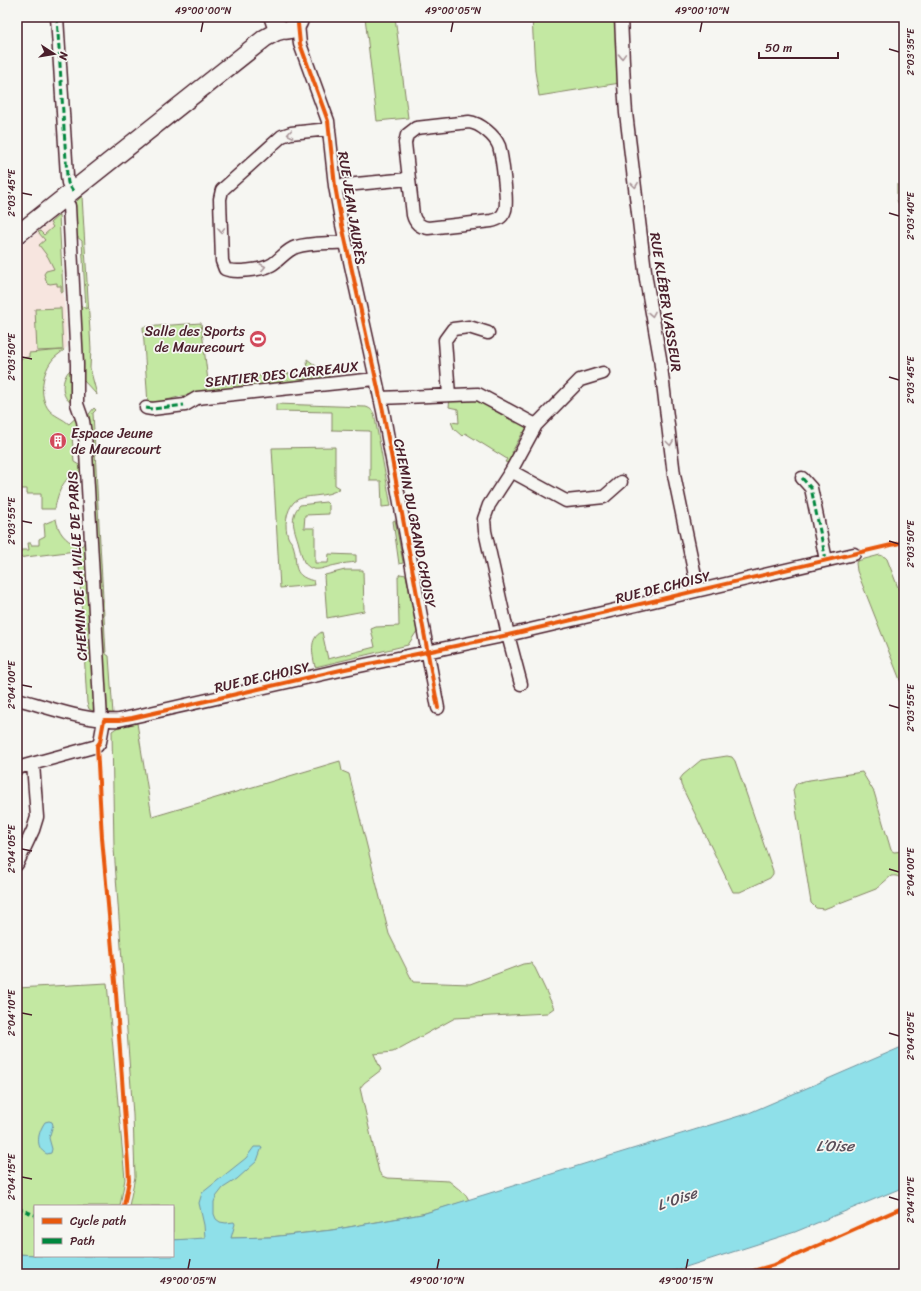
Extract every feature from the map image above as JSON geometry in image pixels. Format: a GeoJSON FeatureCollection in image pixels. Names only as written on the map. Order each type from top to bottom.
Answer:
{"type":"FeatureCollection","features":[{"type":"Feature","properties":{"kind":"main road"},"geometry":{"type":"LineString","coordinates":[[17,234],[68,191],[286,23]]}},
{"type":"Feature","properties":{"kind":"street","name":"CHEMIN DE LA VILLE DE PARIS"},"geometry":{"type":"LineString","coordinates":[[34,764],[98,746],[100,742],[103,720],[85,434],[78,404],[68,191],[57,17]]}},
{"type":"Feature","properties":{"kind":"street","name":"RUE KLÉBER VASSEUR"},"geometry":{"type":"LineString","coordinates":[[621,17],[625,98],[646,278],[660,358],[674,475],[698,590]]}},
{"type":"Feature","properties":{"kind":"street","name":"RUE JEAN JAURÈS"},"geometry":{"type":"LineString","coordinates":[[286,23],[300,44],[328,121],[345,242],[380,398]]}},
{"type":"Feature","properties":{"kind":"street"},"geometry":{"type":"LineString","coordinates":[[472,123],[480,126],[495,139],[499,146],[506,199],[505,211],[500,218],[491,221],[428,228],[422,227],[416,222],[413,215],[409,179],[405,144],[407,135],[410,132],[420,127],[472,123]]}},
{"type":"Feature","properties":{"kind":"street"},"geometry":{"type":"LineString","coordinates":[[329,129],[291,133],[282,136],[222,190],[220,199],[222,261],[225,269],[232,271],[265,268],[296,247],[345,242]]}},
{"type":"Feature","properties":{"kind":"street"},"geometry":{"type":"LineString","coordinates":[[336,186],[409,179]]}},
{"type":"Feature","properties":{"kind":"street"},"geometry":{"type":"LineString","coordinates":[[449,395],[445,340],[453,329],[469,327],[488,334]]}},
{"type":"Feature","properties":{"kind":"street"},"geometry":{"type":"LineString","coordinates":[[521,684],[508,635],[484,519],[490,505],[511,471],[536,425],[580,380],[603,373]]}},
{"type":"Feature","properties":{"kind":"street","name":"SENTIER DES CARREAUX"},"geometry":{"type":"LineString","coordinates":[[146,408],[152,409],[184,405],[197,398],[375,379]]}},
{"type":"Feature","properties":{"kind":"street"},"geometry":{"type":"LineString","coordinates":[[380,398],[472,393],[483,395],[536,425]]}},
{"type":"Feature","properties":{"kind":"street","name":"CHEMIN DU GRAND CHOISY"},"geometry":{"type":"LineString","coordinates":[[380,398],[428,652]]}},
{"type":"Feature","properties":{"kind":"street"},"geometry":{"type":"LineString","coordinates":[[511,471],[566,501],[604,497],[621,482]]}},
{"type":"Feature","properties":{"kind":"street"},"geometry":{"type":"LineString","coordinates":[[802,478],[811,488],[826,560]]}},
{"type":"Feature","properties":{"kind":"street","name":"RUE DE CHOISY"},"geometry":{"type":"LineString","coordinates":[[17,699],[103,720],[132,718],[345,669],[508,635],[854,554]]}},
{"type":"Feature","properties":{"kind":"street"},"geometry":{"type":"LineString","coordinates":[[428,652],[438,708]]}},
{"type":"Feature","properties":{"kind":"street"},"geometry":{"type":"LineString","coordinates":[[17,768],[34,764],[37,817],[33,830],[17,864]]}},
{"type":"Feature","properties":{"kind":"shaded area"},"geometry":{"type":"Polygon","coordinates":[[[59,215],[67,347],[64,350],[37,352],[29,357],[17,369],[17,249],[59,215]]]}},
{"type":"Feature","properties":{"kind":"green space"},"geometry":{"type":"Polygon","coordinates":[[[365,17],[395,17],[408,118],[377,121],[365,17]]]}},
{"type":"Feature","properties":{"kind":"green space"},"geometry":{"type":"Polygon","coordinates":[[[532,17],[616,17],[620,83],[539,96],[535,71],[532,17]]]}},
{"type":"Feature","properties":{"kind":"green space"},"geometry":{"type":"Polygon","coordinates":[[[897,185],[900,185],[904,192],[904,216],[897,200],[897,185]]]}},
{"type":"Feature","properties":{"kind":"green space"},"geometry":{"type":"Polygon","coordinates":[[[82,196],[91,349],[90,368],[97,395],[83,380],[79,304],[86,309],[82,241],[75,235],[75,203],[82,196]]]}},
{"type":"Feature","properties":{"kind":"green space"},"geometry":{"type":"Polygon","coordinates":[[[59,215],[63,292],[61,293],[61,286],[57,286],[57,283],[47,283],[44,274],[46,271],[54,269],[48,257],[39,245],[45,240],[38,232],[40,231],[44,235],[53,227],[50,223],[59,215]]]}},
{"type":"Feature","properties":{"kind":"green space"},"geometry":{"type":"Polygon","coordinates":[[[61,308],[64,350],[50,363],[44,376],[43,398],[49,410],[69,424],[79,415],[83,441],[72,435],[74,462],[84,468],[83,479],[77,473],[72,475],[64,482],[57,498],[55,509],[41,509],[41,494],[27,494],[27,489],[17,489],[17,369],[21,358],[29,357],[29,353],[62,350],[37,351],[35,309],[61,308]]]}},
{"type":"Feature","properties":{"kind":"green space"},"geometry":{"type":"Polygon","coordinates":[[[201,323],[208,381],[279,374],[279,379],[285,374],[308,372],[307,359],[330,377],[332,381],[186,395],[148,405],[143,327],[201,323]]]}},
{"type":"Feature","properties":{"kind":"green space"},"geometry":{"type":"Polygon","coordinates":[[[70,370],[73,370],[72,403],[65,397],[63,388],[65,378],[70,370]]]}},
{"type":"Feature","properties":{"kind":"green space"},"geometry":{"type":"Polygon","coordinates":[[[472,397],[516,423],[524,419],[531,423],[528,440],[523,432],[512,452],[517,459],[509,463],[505,462],[507,459],[465,433],[462,436],[454,429],[451,422],[459,423],[458,409],[449,407],[450,398],[472,397]]]}},
{"type":"Feature","properties":{"kind":"green space"},"geometry":{"type":"Polygon","coordinates":[[[276,404],[366,407],[371,410],[375,416],[391,506],[382,507],[381,481],[370,481],[370,431],[332,430],[332,412],[276,411],[276,404]]]}},
{"type":"Feature","properties":{"kind":"green space"},"geometry":{"type":"Polygon","coordinates":[[[94,408],[96,410],[93,413],[106,654],[109,656],[113,714],[107,714],[106,712],[95,535],[89,414],[94,408]]]}},
{"type":"Feature","properties":{"kind":"green space"},"geometry":{"type":"Polygon","coordinates":[[[335,447],[335,485],[340,488],[329,494],[298,499],[291,506],[286,519],[288,538],[295,551],[296,567],[301,575],[314,581],[315,585],[280,588],[272,448],[335,447]]]}},
{"type":"Feature","properties":{"kind":"green space"},"geometry":{"type":"Polygon","coordinates":[[[326,502],[329,505],[329,514],[305,515],[304,528],[315,528],[315,563],[328,563],[329,554],[356,555],[356,562],[315,569],[307,566],[304,562],[293,523],[293,518],[300,505],[326,502]]]}},
{"type":"Feature","properties":{"kind":"green space"},"geometry":{"type":"Polygon","coordinates":[[[56,519],[58,528],[63,535],[76,545],[76,551],[17,558],[17,554],[21,553],[21,550],[29,550],[28,543],[31,543],[31,545],[39,545],[39,539],[45,536],[44,524],[56,519]]]}},
{"type":"Feature","properties":{"kind":"green space"},"geometry":{"type":"Polygon","coordinates":[[[395,520],[403,562],[399,564],[393,521],[395,520]]]}},
{"type":"Feature","properties":{"kind":"green space"},"geometry":{"type":"Polygon","coordinates":[[[86,537],[95,710],[93,711],[89,709],[87,703],[78,547],[83,545],[86,537]]]}},
{"type":"Feature","properties":{"kind":"green space"},"geometry":{"type":"Polygon","coordinates":[[[880,555],[887,559],[904,603],[904,690],[857,571],[857,561],[880,555]]]}},
{"type":"Feature","properties":{"kind":"green space"},"geometry":{"type":"Polygon","coordinates":[[[345,570],[363,570],[364,611],[327,618],[324,576],[345,570]]]}},
{"type":"Feature","properties":{"kind":"green space"},"geometry":{"type":"Polygon","coordinates":[[[400,574],[406,575],[417,631],[408,645],[315,667],[312,648],[313,643],[315,638],[322,632],[328,659],[375,647],[371,629],[376,627],[399,626],[398,577],[400,574]]]}},
{"type":"Feature","properties":{"kind":"green space"},"geometry":{"type":"Polygon","coordinates":[[[137,723],[152,817],[340,761],[342,771],[349,774],[389,934],[413,982],[470,984],[523,964],[531,963],[535,968],[554,1008],[547,1013],[455,1018],[393,1052],[374,1054],[381,1070],[360,1088],[379,1172],[382,1176],[387,1178],[449,1181],[466,1195],[469,1200],[422,1214],[332,1230],[270,1237],[174,1240],[174,1205],[129,1205],[135,1177],[133,1115],[114,848],[112,731],[118,727],[137,723]]]}},
{"type":"Feature","properties":{"kind":"green space"},"geometry":{"type":"Polygon","coordinates":[[[727,756],[732,757],[735,761],[773,871],[770,878],[740,892],[733,892],[681,785],[680,779],[701,760],[727,756]]]}},
{"type":"Feature","properties":{"kind":"green space"},"geometry":{"type":"Polygon","coordinates":[[[862,772],[874,792],[891,850],[894,852],[904,851],[904,884],[899,877],[891,876],[876,889],[824,909],[816,908],[811,903],[793,790],[796,784],[803,781],[862,772]]]}},
{"type":"Feature","properties":{"kind":"green space"},"geometry":{"type":"Polygon","coordinates":[[[107,983],[125,1179],[120,1205],[34,1205],[34,1255],[17,1254],[17,988],[107,983]]]}},
{"type":"Feature","properties":{"kind":"water","name":"L’Oise"},"geometry":{"type":"Polygon","coordinates":[[[904,1046],[904,1187],[795,1232],[664,1274],[17,1274],[17,1254],[34,1255],[34,1257],[174,1257],[174,1240],[205,1238],[204,1225],[199,1203],[202,1193],[246,1158],[254,1147],[262,1147],[257,1161],[237,1179],[223,1188],[214,1202],[214,1214],[216,1219],[220,1222],[234,1222],[235,1224],[231,1238],[270,1237],[332,1230],[422,1214],[749,1113],[904,1046]]]}},
{"type":"Feature","properties":{"kind":"water"},"geometry":{"type":"Polygon","coordinates":[[[45,1122],[52,1122],[53,1125],[49,1138],[52,1149],[51,1153],[47,1154],[40,1148],[38,1140],[45,1122]]]}},
{"type":"Feature","properties":{"kind":"marked path"},"geometry":{"type":"LineString","coordinates":[[57,17],[67,176],[68,183],[73,191]]}},
{"type":"Feature","properties":{"kind":"marked path"},"geometry":{"type":"LineString","coordinates":[[146,408],[152,409],[184,405]]}},
{"type":"Feature","properties":{"kind":"marked path"},"geometry":{"type":"LineString","coordinates":[[802,478],[811,488],[826,560]]}},
{"type":"Feature","properties":{"kind":"marked path"},"geometry":{"type":"LineString","coordinates":[[17,1208],[34,1215]]}},
{"type":"Feature","properties":{"kind":"cycle path"},"geometry":{"type":"LineString","coordinates":[[298,24],[300,44],[328,121],[335,186],[342,225],[383,411],[438,708]]}},
{"type":"Feature","properties":{"kind":"cycle path"},"geometry":{"type":"LineString","coordinates":[[124,1205],[129,1180],[116,993],[102,838],[97,746],[100,742],[104,720],[132,718],[345,669],[508,635],[904,542]]}},
{"type":"Feature","properties":{"kind":"cycle path"},"geometry":{"type":"LineString","coordinates":[[743,1274],[774,1265],[904,1207]]}},
{"type":"Feature","properties":{"kind":"place","name":"Salle des Sports de Maurecourt"},"geometry":{"type":"Point","coordinates":[258,339]}},
{"type":"Feature","properties":{"kind":"place","name":"Espace Jeune de Maurecourt"},"geometry":{"type":"Point","coordinates":[58,441]}},
{"type":"Feature","properties":{"kind":"water label","name":"L'Oise"},"geometry":{"type":"Point","coordinates":[677,1199]}}]}
